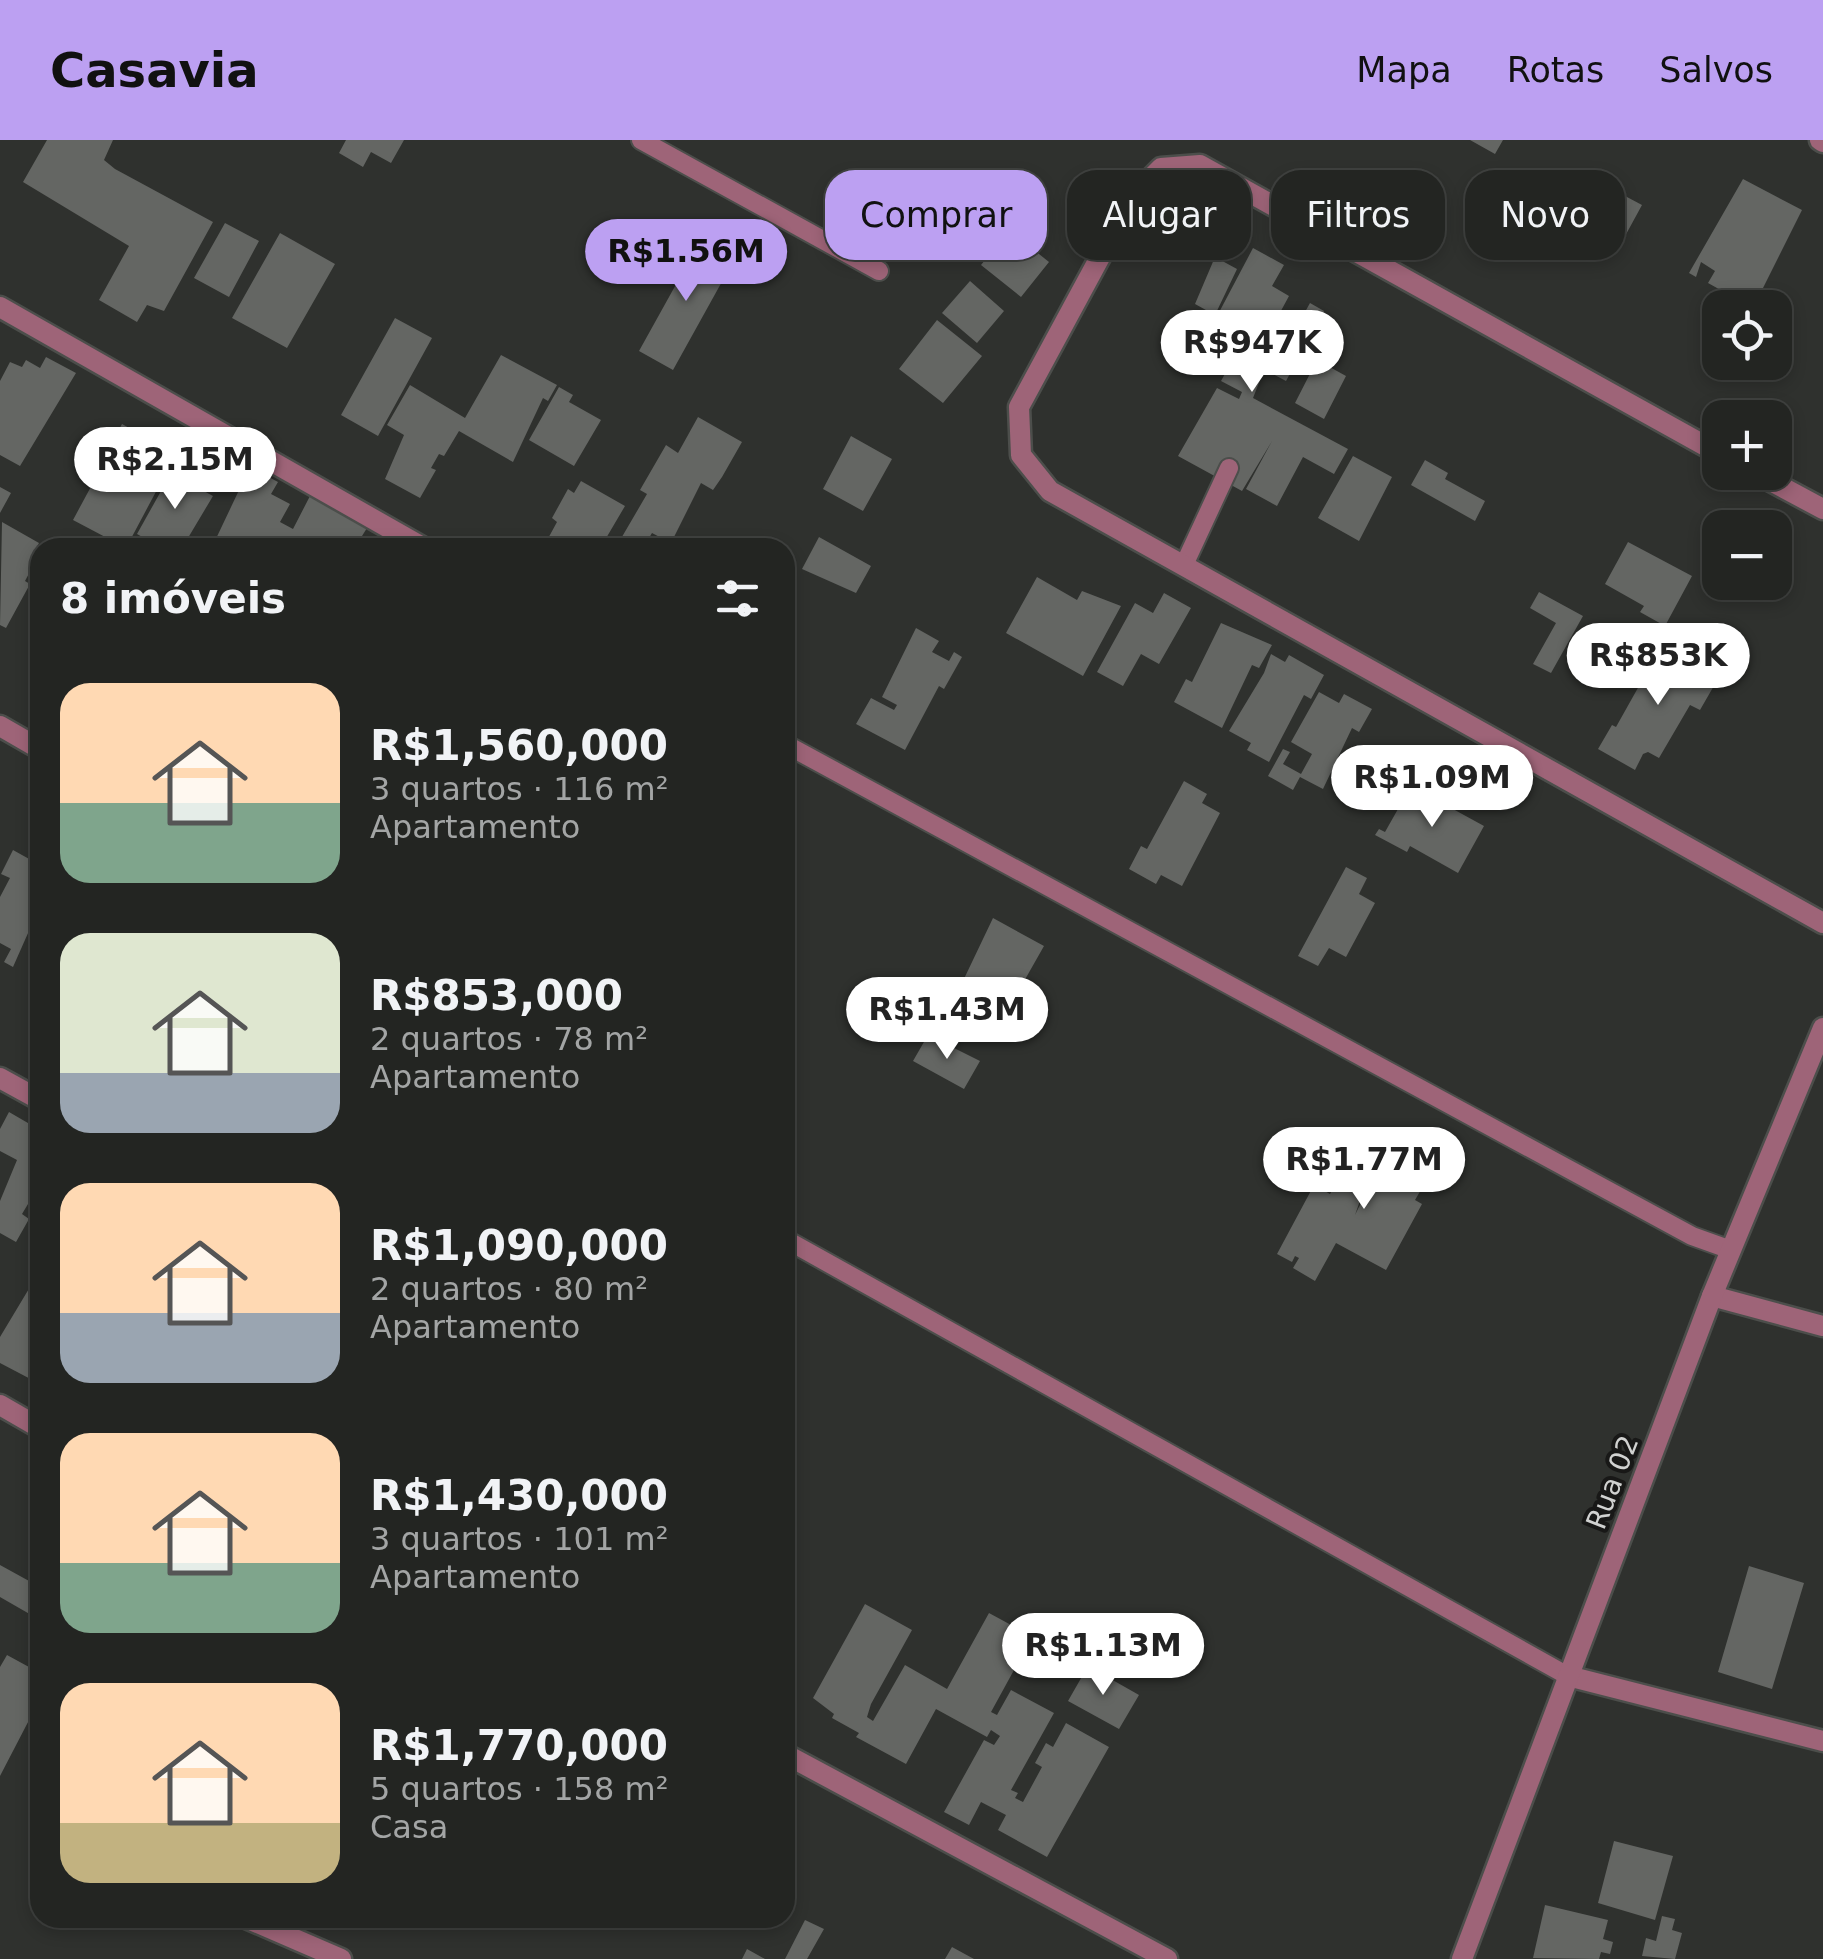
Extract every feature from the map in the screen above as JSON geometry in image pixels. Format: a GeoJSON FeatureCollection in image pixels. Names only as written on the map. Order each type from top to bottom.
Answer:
{"type":"FeatureCollection","features":[{"type":"Feature","properties":{"kind":"street"},"geometry":{"type":"LineString","coordinates":[[1702,444],[1200,165],[1162,168],[1134,196],[1019,407],[1021,455],[1050,491],[1823,922]]}},
{"type":"Feature","properties":{"kind":"street"},"geometry":{"type":"LineString","coordinates":[[0,308],[406,538]]}},
{"type":"Feature","properties":{"kind":"street"},"geometry":{"type":"LineString","coordinates":[[1788,490],[1823,509]]}},
{"type":"Feature","properties":{"kind":"street"},"geometry":{"type":"LineString","coordinates":[[0,726],[30,742]]}},
{"type":"Feature","properties":{"kind":"street","name":"Rua 02"},"geometry":{"type":"LineString","coordinates":[[1462,1959],[1712,1296],[1823,1028]]}},
{"type":"Feature","properties":{"kind":"street"},"geometry":{"type":"LineString","coordinates":[[0,1078],[30,1094]]}},
{"type":"Feature","properties":{"kind":"street"},"geometry":{"type":"LineString","coordinates":[[1712,1296],[1823,1326]]}},
{"type":"Feature","properties":{"kind":"street"},"geometry":{"type":"LineString","coordinates":[[0,1405],[30,1422]]}},
{"type":"Feature","properties":{"kind":"street"},"geometry":{"type":"LineString","coordinates":[[1568,1676],[1823,1741]]}},
{"type":"Feature","properties":{"kind":"street"},"geometry":{"type":"LineString","coordinates":[[795,1759],[1166,1959]]}},
{"type":"Feature","properties":{"kind":"street"},"geometry":{"type":"LineString","coordinates":[[269,1928],[341,1959]]}},
{"type":"Feature","properties":{"kind":"lane"},"geometry":{"type":"LineString","coordinates":[[641,140],[879,271]]}},
{"type":"Feature","properties":{"kind":"lane"},"geometry":{"type":"LineString","coordinates":[[1184,566],[1228,468]]}},
{"type":"Feature","properties":{"kind":"lane"},"geometry":{"type":"LineString","coordinates":[[795,749],[1692,1236],[1731,1250]]}},
{"type":"Feature","properties":{"kind":"lane"},"geometry":{"type":"LineString","coordinates":[[795,1245],[1568,1676]]}},
{"type":"Feature","properties":{"kind":"building"},"geometry":{"type":"Polygon","coordinates":[[[47,140],[113,140],[104,160],[213,222],[164,311],[147,305],[137,322],[99,300],[129,246],[23,182],[47,140]]]}},
{"type":"Feature","properties":{"kind":"building"},"geometry":{"type":"Polygon","coordinates":[[[346,140],[404,140],[391,163],[371,152],[363,167],[339,153],[346,140]]]}},
{"type":"Feature","properties":{"kind":"building"},"geometry":{"type":"Polygon","coordinates":[[[1470,140],[1503,140],[1495,154],[1470,140]]]}},
{"type":"Feature","properties":{"kind":"building"},"geometry":{"type":"Polygon","coordinates":[[[1743,179],[1802,210],[1762,290],[1721,290],[1708,283],[1715,271],[1701,262],[1696,277],[1689,273],[1743,179]]]}},
{"type":"Feature","properties":{"kind":"building"},"geometry":{"type":"Polygon","coordinates":[[[1625,196],[1642,205],[1625,236],[1625,196]]]}},
{"type":"Feature","properties":{"kind":"building"},"geometry":{"type":"Polygon","coordinates":[[[225,223],[259,241],[229,297],[194,278],[225,223]]]}},
{"type":"Feature","properties":{"kind":"building"},"geometry":{"type":"Polygon","coordinates":[[[280,233],[335,264],[287,348],[232,318],[280,233]]]}},
{"type":"Feature","properties":{"kind":"building"},"geometry":{"type":"Polygon","coordinates":[[[696,234],[723,249],[716,262],[729,269],[673,370],[639,351],[689,261],[683,258],[696,234]]]}},
{"type":"Feature","properties":{"kind":"building"},"geometry":{"type":"Polygon","coordinates":[[[1253,248],[1284,265],[1272,286],[1289,296],[1276,320],[1291,329],[1264,370],[1253,398],[1348,449],[1334,474],[1303,457],[1277,506],[1246,489],[1272,441],[1242,491],[1178,456],[1217,388],[1239,399],[1242,392],[1221,381],[1226,372],[1216,366],[1211,375],[1188,364],[1199,345],[1217,360],[1223,349],[1205,339],[1247,260],[1251,260],[1253,248]],[[1247,332],[1230,369],[1250,333],[1247,332]]]}},
{"type":"Feature","properties":{"kind":"building"},"geometry":{"type":"Polygon","coordinates":[[[985,260],[1049,262],[1021,297],[981,265],[985,260]]]}},
{"type":"Feature","properties":{"kind":"building"},"geometry":{"type":"Polygon","coordinates":[[[1214,260],[1237,269],[1215,315],[1195,304],[1214,260]]]}},
{"type":"Feature","properties":{"kind":"building"},"geometry":{"type":"Polygon","coordinates":[[[970,281],[1004,311],[977,343],[942,313],[970,281]]]}},
{"type":"Feature","properties":{"kind":"building"},"geometry":{"type":"Polygon","coordinates":[[[1310,303],[1324,311],[1286,381],[1271,373],[1310,303]]]}},
{"type":"Feature","properties":{"kind":"building"},"geometry":{"type":"Polygon","coordinates":[[[395,318],[432,338],[378,436],[341,415],[395,318]]]}},
{"type":"Feature","properties":{"kind":"building"},"geometry":{"type":"Polygon","coordinates":[[[937,320],[982,356],[943,403],[899,369],[937,320]]]}},
{"type":"Feature","properties":{"kind":"building"},"geometry":{"type":"Polygon","coordinates":[[[501,355],[557,385],[548,401],[543,398],[513,462],[459,431],[444,456],[439,454],[431,468],[436,470],[420,498],[385,479],[404,435],[387,425],[410,385],[465,418],[501,355]]]}},
{"type":"Feature","properties":{"kind":"building"},"geometry":{"type":"Polygon","coordinates":[[[46,357],[76,373],[20,466],[0,455],[0,381],[10,362],[22,367],[26,360],[40,368],[46,357]]]}},
{"type":"Feature","properties":{"kind":"building"},"geometry":{"type":"Polygon","coordinates":[[[1317,360],[1346,376],[1324,419],[1295,403],[1317,360]]]}},
{"type":"Feature","properties":{"kind":"building"},"geometry":{"type":"Polygon","coordinates":[[[559,387],[573,395],[569,402],[601,420],[574,466],[529,440],[559,387]]]}},
{"type":"Feature","properties":{"kind":"building"},"geometry":{"type":"Polygon","coordinates":[[[698,417],[742,442],[713,490],[701,483],[674,538],[652,533],[649,538],[621,538],[647,494],[640,490],[666,445],[678,453],[698,417]]]}},
{"type":"Feature","properties":{"kind":"building"},"geometry":{"type":"Polygon","coordinates":[[[122,424],[176,454],[131,538],[107,538],[73,520],[94,481],[101,484],[116,457],[107,451],[122,424]]]}},
{"type":"Feature","properties":{"kind":"building"},"geometry":{"type":"Polygon","coordinates":[[[851,436],[892,459],[863,511],[823,489],[851,436]]]}},
{"type":"Feature","properties":{"kind":"building"},"geometry":{"type":"Polygon","coordinates":[[[1353,456],[1392,477],[1359,541],[1318,518],[1353,456]]]}},
{"type":"Feature","properties":{"kind":"building"},"geometry":{"type":"Polygon","coordinates":[[[1425,460],[1448,473],[1445,479],[1485,501],[1475,521],[1411,485],[1425,460]]]}},
{"type":"Feature","properties":{"kind":"building"},"geometry":{"type":"Polygon","coordinates":[[[175,466],[195,477],[191,484],[213,496],[188,538],[144,538],[137,534],[175,466]]]}},
{"type":"Feature","properties":{"kind":"building"},"geometry":{"type":"Polygon","coordinates":[[[250,467],[278,482],[271,494],[290,504],[280,522],[293,529],[310,496],[367,528],[362,536],[366,538],[216,538],[250,467]]]}},
{"type":"Feature","properties":{"kind":"building"},"geometry":{"type":"Polygon","coordinates":[[[581,481],[625,506],[606,538],[548,538],[557,522],[552,518],[568,489],[574,493],[581,481]]]}},
{"type":"Feature","properties":{"kind":"building"},"geometry":{"type":"Polygon","coordinates":[[[0,487],[11,493],[0,513],[0,487]]]}},
{"type":"Feature","properties":{"kind":"building"},"geometry":{"type":"Polygon","coordinates":[[[2,522],[30,538],[30,572],[25,581],[30,584],[6,628],[0,625],[2,522]]]}},
{"type":"Feature","properties":{"kind":"building"},"geometry":{"type":"Polygon","coordinates":[[[819,537],[871,566],[856,593],[802,569],[819,537]]]}},
{"type":"Feature","properties":{"kind":"building"},"geometry":{"type":"Polygon","coordinates":[[[1628,542],[1692,576],[1665,626],[1640,612],[1644,606],[1605,584],[1628,542]]]}},
{"type":"Feature","properties":{"kind":"building"},"geometry":{"type":"Polygon","coordinates":[[[1037,577],[1077,600],[1082,591],[1121,606],[1083,676],[1006,633],[1037,577]]]}},
{"type":"Feature","properties":{"kind":"building"},"geometry":{"type":"Polygon","coordinates":[[[1539,592],[1583,616],[1551,673],[1533,664],[1556,623],[1530,608],[1539,592]]]}},
{"type":"Feature","properties":{"kind":"building"},"geometry":{"type":"Polygon","coordinates":[[[1164,593],[1191,608],[1159,664],[1141,654],[1123,686],[1097,672],[1135,603],[1153,613],[1164,593]]]}},
{"type":"Feature","properties":{"kind":"building"},"geometry":{"type":"Polygon","coordinates":[[[1221,623],[1272,645],[1259,668],[1252,665],[1222,728],[1174,702],[1186,679],[1192,682],[1221,623]]]}},
{"type":"Feature","properties":{"kind":"building"},"geometry":{"type":"Polygon","coordinates":[[[916,628],[939,641],[932,652],[949,661],[954,652],[962,657],[944,689],[939,686],[905,750],[856,724],[871,698],[894,710],[897,705],[882,697],[916,628]]]}},
{"type":"Feature","properties":{"kind":"building"},"geometry":{"type":"Polygon","coordinates":[[[1662,645],[1719,677],[1700,710],[1690,705],[1659,758],[1648,752],[1643,754],[1635,770],[1598,749],[1612,725],[1616,727],[1662,645]]]}},
{"type":"Feature","properties":{"kind":"building"},"geometry":{"type":"Polygon","coordinates":[[[1271,654],[1285,662],[1289,655],[1324,675],[1311,699],[1304,695],[1269,762],[1247,750],[1251,743],[1229,731],[1271,654]]]}},
{"type":"Feature","properties":{"kind":"building"},"geometry":{"type":"Polygon","coordinates":[[[1319,692],[1339,703],[1344,694],[1372,709],[1359,732],[1352,728],[1323,789],[1300,777],[1293,790],[1268,776],[1283,749],[1290,752],[1283,764],[1301,774],[1312,754],[1291,742],[1319,692]]]}},
{"type":"Feature","properties":{"kind":"building"},"geometry":{"type":"Polygon","coordinates":[[[1184,781],[1207,794],[1202,803],[1220,813],[1182,886],[1161,875],[1156,884],[1129,869],[1141,846],[1147,849],[1184,781]]]}},
{"type":"Feature","properties":{"kind":"building"},"geometry":{"type":"Polygon","coordinates":[[[1411,786],[1484,826],[1458,873],[1410,846],[1407,852],[1375,835],[1379,829],[1385,832],[1411,786]]]}},
{"type":"Feature","properties":{"kind":"building"},"geometry":{"type":"Polygon","coordinates":[[[13,850],[30,859],[30,929],[13,967],[4,962],[11,949],[0,943],[0,897],[10,878],[1,874],[13,850]]]}},
{"type":"Feature","properties":{"kind":"building"},"geometry":{"type":"Polygon","coordinates":[[[1346,867],[1367,878],[1359,894],[1375,903],[1346,957],[1329,948],[1318,966],[1298,956],[1346,867]]]}},
{"type":"Feature","properties":{"kind":"building"},"geometry":{"type":"Polygon","coordinates":[[[993,918],[1044,946],[1023,983],[1016,979],[1007,996],[1014,1000],[1001,1023],[980,1011],[986,1000],[962,983],[993,918]]]}},
{"type":"Feature","properties":{"kind":"building"},"geometry":{"type":"Polygon","coordinates":[[[928,1035],[980,1061],[964,1089],[913,1061],[928,1035]]]}},
{"type":"Feature","properties":{"kind":"building"},"geometry":{"type":"Polygon","coordinates":[[[9,1112],[30,1124],[30,1201],[22,1214],[29,1219],[16,1242],[0,1233],[0,1201],[17,1160],[0,1151],[0,1129],[9,1112]]]}},
{"type":"Feature","properties":{"kind":"building"},"geometry":{"type":"Polygon","coordinates":[[[1395,1134],[1447,1159],[1432,1187],[1425,1183],[1415,1200],[1422,1204],[1386,1270],[1336,1243],[1315,1281],[1293,1268],[1299,1258],[1295,1256],[1292,1262],[1277,1254],[1314,1185],[1330,1194],[1337,1182],[1362,1195],[1355,1215],[1395,1134]]]}},
{"type":"Feature","properties":{"kind":"building"},"geometry":{"type":"Polygon","coordinates":[[[30,1287],[30,1379],[0,1363],[0,1337],[30,1287]]]}},
{"type":"Feature","properties":{"kind":"building"},"geometry":{"type":"Polygon","coordinates":[[[0,1565],[30,1582],[30,1614],[0,1597],[0,1565]]]}},
{"type":"Feature","properties":{"kind":"building"},"geometry":{"type":"Polygon","coordinates":[[[1749,1566],[1804,1583],[1772,1689],[1718,1672],[1749,1566]]]}},
{"type":"Feature","properties":{"kind":"building"},"geometry":{"type":"Polygon","coordinates":[[[865,1604],[912,1630],[871,1704],[867,1717],[873,1721],[905,1665],[947,1689],[989,1613],[1039,1640],[1027,1662],[1020,1659],[991,1712],[997,1715],[1011,1690],[1054,1713],[1011,1790],[1018,1793],[1015,1798],[1023,1802],[1042,1767],[1035,1763],[1046,1743],[1053,1747],[1066,1723],[1109,1747],[1047,1857],[998,1830],[1006,1815],[981,1802],[969,1825],[944,1812],[984,1740],[994,1745],[1000,1736],[991,1730],[987,1737],[936,1709],[906,1764],[856,1737],[859,1733],[832,1718],[834,1714],[813,1698],[865,1604]]]}},
{"type":"Feature","properties":{"kind":"building"},"geometry":{"type":"Polygon","coordinates":[[[7,1655],[30,1668],[30,1718],[0,1776],[0,1667],[7,1655]]]}},
{"type":"Feature","properties":{"kind":"building"},"geometry":{"type":"Polygon","coordinates":[[[1088,1666],[1139,1695],[1119,1729],[1068,1701],[1088,1666]]]}},
{"type":"Feature","properties":{"kind":"building"},"geometry":{"type":"Polygon","coordinates":[[[1614,1841],[1673,1856],[1655,1920],[1598,1903],[1614,1841]]]}},
{"type":"Feature","properties":{"kind":"building"},"geometry":{"type":"Polygon","coordinates":[[[1545,1905],[1608,1920],[1603,1939],[1613,1942],[1610,1954],[1601,1952],[1599,1959],[1533,1958],[1545,1905]]]}},
{"type":"Feature","properties":{"kind":"building"},"geometry":{"type":"Polygon","coordinates":[[[1662,1916],[1675,1919],[1672,1930],[1682,1933],[1675,1959],[1642,1956],[1646,1938],[1656,1941],[1662,1916]]]}},
{"type":"Feature","properties":{"kind":"building"},"geometry":{"type":"Polygon","coordinates":[[[805,1920],[824,1929],[807,1959],[785,1959],[805,1920]]]}},
{"type":"Feature","properties":{"kind":"building"},"geometry":{"type":"Polygon","coordinates":[[[952,1947],[974,1959],[945,1959],[952,1947]]]}},
{"type":"Feature","properties":{"kind":"building"},"geometry":{"type":"Polygon","coordinates":[[[747,1949],[765,1959],[742,1959],[747,1949]]]}}]}
